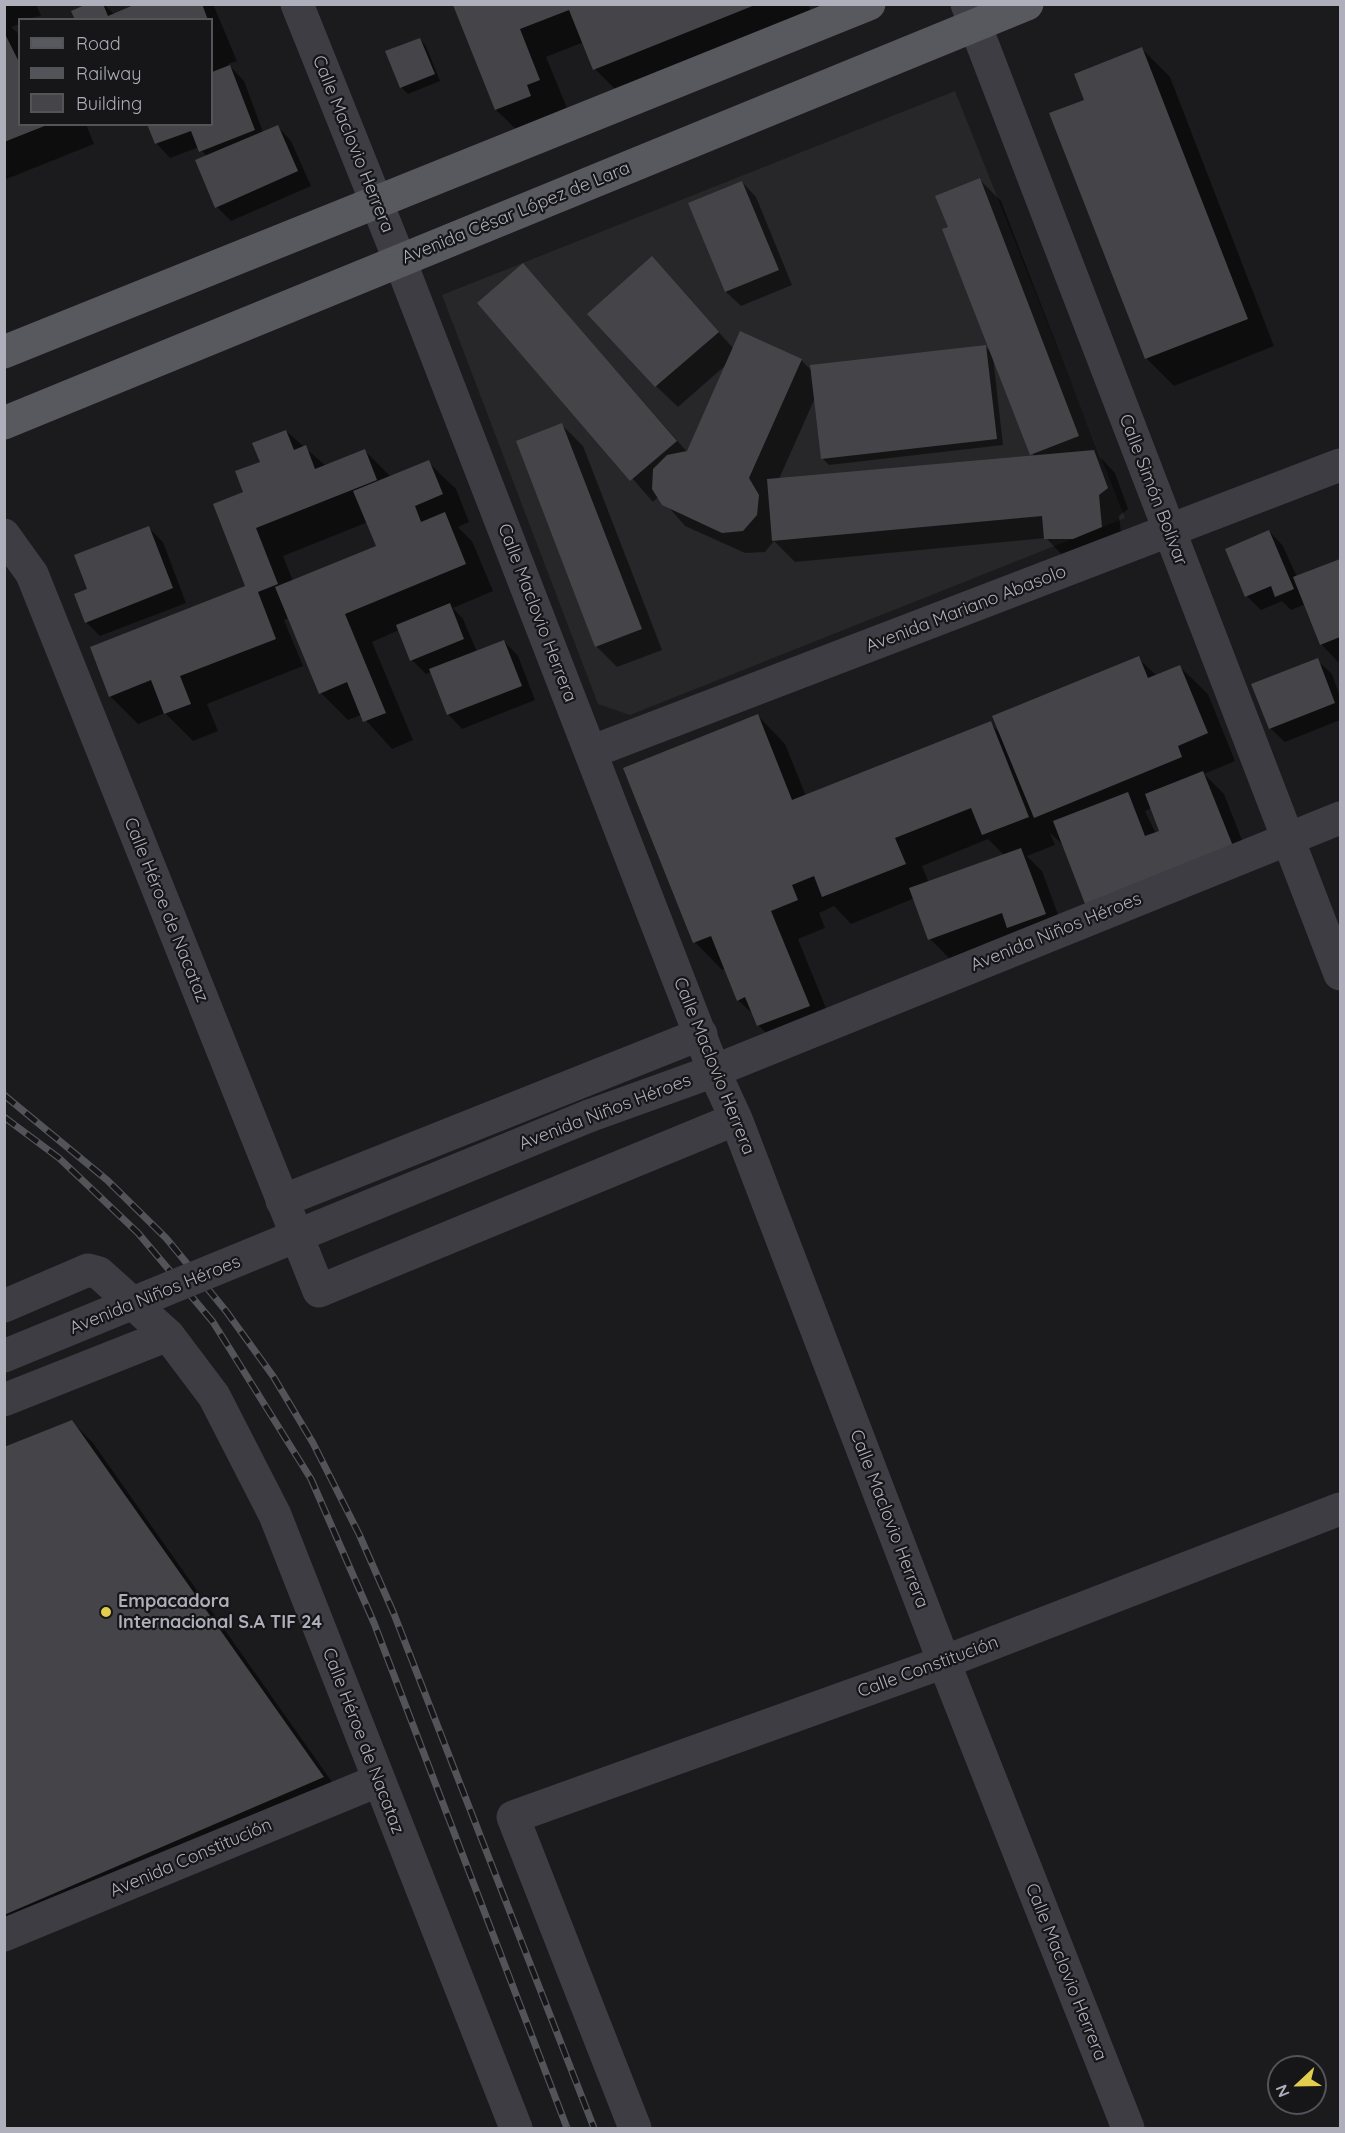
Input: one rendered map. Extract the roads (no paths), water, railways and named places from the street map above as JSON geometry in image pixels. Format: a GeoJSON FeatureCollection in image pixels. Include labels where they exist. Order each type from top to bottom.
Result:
{"type":"FeatureCollection","features":[{"type":"Feature","properties":{"kind":"main road"},"geometry":{"type":"LineString","coordinates":[[4,352],[869,4]]}},
{"type":"Feature","properties":{"kind":"main road","name":"Avenida César López de Lara"},"geometry":{"type":"LineString","coordinates":[[4,423],[400,261],[971,15],[1027,4]]}},
{"type":"Feature","properties":{"kind":"street","name":"Calle Maclovio Herrera"},"geometry":{"type":"LineString","coordinates":[[297,4],[374,203],[400,261],[714,1071],[736,1119],[944,1662],[1128,2128]]}},
{"type":"Feature","properties":{"kind":"street","name":"Calle Simón Bolívar"},"geometry":{"type":"LineString","coordinates":[[971,15],[1341,974]]}},
{"type":"Feature","properties":{"kind":"street","name":"Avenida Mariano Abasolo"},"geometry":{"type":"LineString","coordinates":[[591,752],[1341,465]]}},
{"type":"Feature","properties":{"kind":"street","name":"Calle Héroe de Nacataz"},"geometry":{"type":"LineString","coordinates":[[4,535],[32,574],[320,1291],[736,1119]]}},
{"type":"Feature","properties":{"kind":"street","name":"Avenida Niños Héroes"},"geometry":{"type":"LineString","coordinates":[[4,1356],[589,1116],[714,1071],[1341,818]]}},
{"type":"Feature","properties":{"kind":"street"},"geometry":{"type":"LineString","coordinates":[[282,1201],[701,1034]]}},
{"type":"Feature","properties":{"kind":"street","name":"Calle Héroe de Nacataz"},"geometry":{"type":"LineString","coordinates":[[4,1306],[88,1270],[99,1273],[168,1335],[214,1396],[275,1515],[377,1781],[516,2128]]}},
{"type":"Feature","properties":{"kind":"street"},"geometry":{"type":"LineString","coordinates":[[4,1400],[168,1335]]}},
{"type":"Feature","properties":{"kind":"street","name":"Calle Constitución"},"geometry":{"type":"LineString","coordinates":[[635,2128],[513,1816],[944,1662],[1341,1509]]}},
{"type":"Feature","properties":{"kind":"street","name":"Avenida Constitución"},"geometry":{"type":"LineString","coordinates":[[4,1935],[377,1781]]}},
{"type":"Feature","properties":{"kind":"railway"},"geometry":{"type":"LineString","coordinates":[[4,1095],[107,1180],[166,1238],[226,1311],[273,1376],[313,1443],[359,1534],[394,1614],[594,2128]]}},
{"type":"Feature","properties":{"kind":"railway"},"geometry":{"type":"LineString","coordinates":[[4,1117],[59,1158],[138,1233],[213,1322],[311,1479],[374,1623],[567,2128]]}},
{"type":"Feature","properties":{"kind":"place","name":"Empacadora Internacional S.A TIF 24"},"geometry":{"type":"Point","coordinates":[106,1612]}}]}
